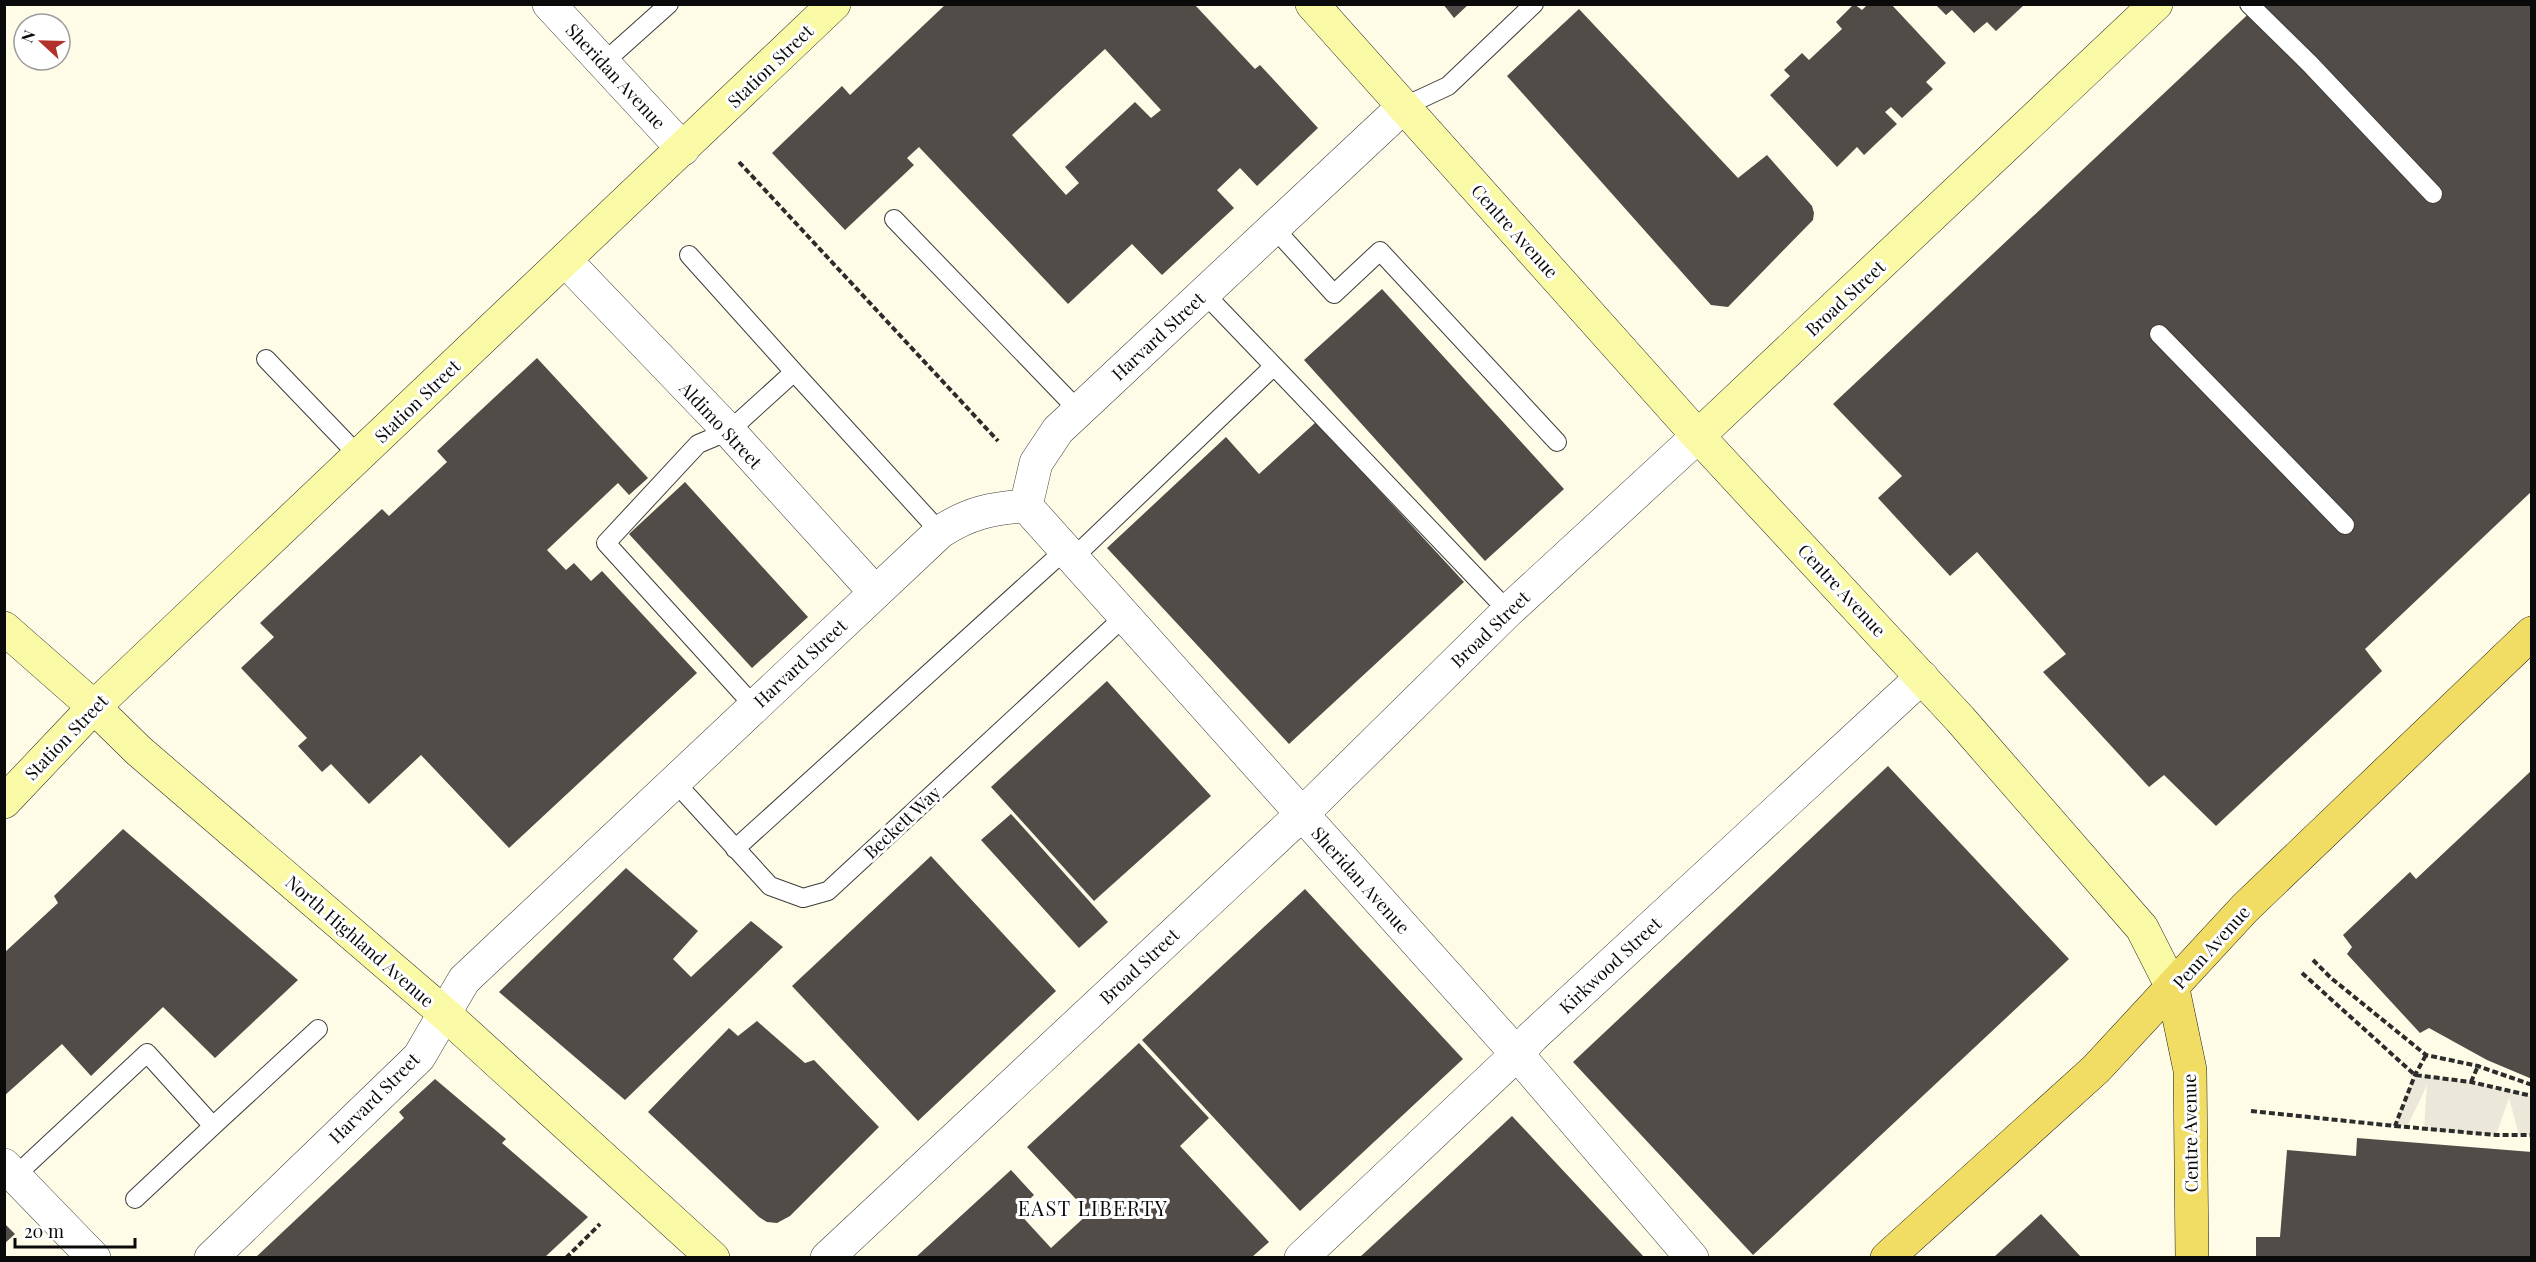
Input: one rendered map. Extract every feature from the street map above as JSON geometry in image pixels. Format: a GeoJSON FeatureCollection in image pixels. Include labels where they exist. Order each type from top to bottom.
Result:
{"type":"FeatureCollection","features":[{"type":"Feature","properties":{"kind":"main road","name":"Station Street"},"geometry":{"type":"LineString","coordinates":[[4,802],[94,707],[834,4]]}},
{"type":"Feature","properties":{"kind":"main road","name":"Centre Avenue"},"geometry":{"type":"LineString","coordinates":[[1312,4],[1698,436],[1922,677],[2142,928],[2173,988],[2190,1070],[2192,1257]]}},
{"type":"Feature","properties":{"kind":"main road","name":"Broad Street"},"geometry":{"type":"LineString","coordinates":[[1698,436],[2156,4]]}},
{"type":"Feature","properties":{"kind":"main road","name":"North Highland Avenue"},"geometry":{"type":"LineString","coordinates":[[4,628],[94,707],[139,751],[444,1013],[713,1257]]}},
{"type":"Feature","properties":{"kind":"main road","name":"Penn Avenue"},"geometry":{"type":"LineString","coordinates":[[1887,1257],[2096,1069],[2245,908],[2532,633]]}},
{"type":"Feature","properties":{"kind":"street","name":"Sheridan Avenue"},"geometry":{"type":"LineString","coordinates":[[549,4],[683,149]]}},
{"type":"Feature","properties":{"kind":"street","name":"Harvard Street"},"geometry":{"type":"LineString","coordinates":[[211,1257],[419,1057],[464,980],[940,532],[957,521],[990,508],[1026,506],[1036,463],[1058,430],[1403,107]]}},
{"type":"Feature","properties":{"kind":"street","name":"Aldimo Street"},"geometry":{"type":"LineString","coordinates":[[565,260],[729,431],[875,592]]}},
{"type":"Feature","properties":{"kind":"street","name":"Broad Street"},"geometry":{"type":"LineString","coordinates":[[827,1257],[1302,814],[1508,611],[1698,436]]}},
{"type":"Feature","properties":{"kind":"street","name":"Sheridan Avenue"},"geometry":{"type":"LineString","coordinates":[[1026,506],[1517,1054],[1692,1257]]}},
{"type":"Feature","properties":{"kind":"street","name":"Kirkwood Street"},"geometry":{"type":"LineString","coordinates":[[1301,1257],[1517,1054],[1532,1037],[1922,677]]}},
{"type":"Feature","properties":{"kind":"street"},"geometry":{"type":"LineString","coordinates":[[10,1170],[82,1254]]}},
{"type":"Feature","properties":{"kind":"lane"},"geometry":{"type":"LineString","coordinates":[[603,63],[669,4]]}},
{"type":"Feature","properties":{"kind":"lane"},"geometry":{"type":"LineString","coordinates":[[1403,107],[1448,86],[1534,4]]}},
{"type":"Feature","properties":{"kind":"lane"},"geometry":{"type":"LineString","coordinates":[[2249,4],[2310,64],[2433,194]]}},
{"type":"Feature","properties":{"kind":"lane"},"geometry":{"type":"LineString","coordinates":[[894,219],[1079,411]]}},
{"type":"Feature","properties":{"kind":"lane"},"geometry":{"type":"LineString","coordinates":[[1274,228],[1334,294],[1380,251],[1557,442]]}},
{"type":"Feature","properties":{"kind":"lane"},"geometry":{"type":"LineString","coordinates":[[689,255],[940,532]]}},
{"type":"Feature","properties":{"kind":"lane"},"geometry":{"type":"LineString","coordinates":[[1204,293],[1508,611]]}},
{"type":"Feature","properties":{"kind":"lane"},"geometry":{"type":"LineString","coordinates":[[2159,334],[2345,525]]}},
{"type":"Feature","properties":{"kind":"lane"},"geometry":{"type":"LineString","coordinates":[[266,359],[359,456]]}},
{"type":"Feature","properties":{"kind":"lane"},"geometry":{"type":"LineString","coordinates":[[735,849],[1069,554],[1274,366]]}},
{"type":"Feature","properties":{"kind":"lane"},"geometry":{"type":"LineString","coordinates":[[754,706],[606,543],[698,444],[729,431],[794,372]]}},
{"type":"Feature","properties":{"kind":"lane","name":"Beckett Way"},"geometry":{"type":"LineString","coordinates":[[675,782],[770,886],[803,898],[828,891],[1125,616]]}},
{"type":"Feature","properties":{"kind":"lane"},"geometry":{"type":"LineString","coordinates":[[135,1199],[318,1029]]}},
{"type":"Feature","properties":{"kind":"lane"},"geometry":{"type":"LineString","coordinates":[[10,1170],[147,1053],[213,1126]]}},
{"type":"Feature","properties":{"kind":"path"},"geometry":{"type":"LineString","coordinates":[[739,162],[998,441]]}},
{"type":"Feature","properties":{"kind":"path"},"geometry":{"type":"LineString","coordinates":[[2313,960],[2331,978],[2426,1055],[2478,1066],[2532,1085]]}},
{"type":"Feature","properties":{"kind":"path"},"geometry":{"type":"LineString","coordinates":[[2302,973],[2415,1075],[2471,1082],[2532,1096]]}},
{"type":"Feature","properties":{"kind":"path"},"geometry":{"type":"LineString","coordinates":[[2395,1126],[2415,1075],[2426,1055]]}},
{"type":"Feature","properties":{"kind":"path"},"geometry":{"type":"LineString","coordinates":[[2471,1082],[2478,1066]]}},
{"type":"Feature","properties":{"kind":"path"},"geometry":{"type":"LineString","coordinates":[[2251,1111],[2496,1135],[2532,1135]]}},
{"type":"Feature","properties":{"kind":"path"},"geometry":{"type":"LineString","coordinates":[[566,1257],[600,1224]]}},
{"type":"Feature","properties":{"kind":"shaded area"},"geometry":{"type":"Polygon","coordinates":[[[2415,1075],[2471,1082],[2531,1096],[2531,1135],[2519,1135],[2509,1098],[2496,1135],[2424,1130],[2427,1085],[2407,1127],[2395,1126],[2415,1075]]]}},
{"type":"Feature","properties":{"kind":"building"},"geometry":{"type":"Polygon","coordinates":[[[946,4],[1194,4],[1255,69],[1260,65],[1318,128],[1257,186],[1240,168],[1217,190],[1234,208],[1162,275],[1132,244],[1068,304],[919,147],[907,158],[914,165],[845,230],[772,153],[842,86],[850,95],[946,4]],[[1105,49],[1012,135],[1066,195],[1079,183],[1065,167],[1135,102],[1151,118],[1161,110],[1105,49]]]}},
{"type":"Feature","properties":{"kind":"building"},"geometry":{"type":"Polygon","coordinates":[[[1443,4],[1469,4],[1454,18],[1443,4]]]}},
{"type":"Feature","properties":{"kind":"building"},"geometry":{"type":"Polygon","coordinates":[[[1854,4],[1862,10],[1868,4],[1891,4],[1946,63],[1926,82],[1933,89],[1902,118],[1891,107],[1885,112],[1897,124],[1864,155],[1857,147],[1837,167],[1770,95],[1790,76],[1784,70],[1802,53],[1809,60],[1842,29],[1836,22],[1854,4]]]}},
{"type":"Feature","properties":{"kind":"building"},"geometry":{"type":"Polygon","coordinates":[[[2259,4],[2532,4],[2532,491],[2365,649],[2382,671],[2216,826],[2164,775],[2149,787],[2043,672],[2066,654],[1977,552],[1950,576],[1878,498],[1902,476],[1833,404],[2259,4]]]}},
{"type":"Feature","properties":{"kind":"building"},"geometry":{"type":"Polygon","coordinates":[[[1936,5],[2024,5],[1996,31],[1987,22],[1974,33],[1952,10],[1946,15],[1936,5]]]}},
{"type":"Feature","properties":{"kind":"building"},"geometry":{"type":"Polygon","coordinates":[[[1579,9],[1738,178],[1767,155],[1812,206],[1813,220],[1728,307],[1711,305],[1507,76],[1579,9]]]}},
{"type":"Feature","properties":{"kind":"building"},"geometry":{"type":"Polygon","coordinates":[[[1382,289],[1564,489],[1485,561],[1304,360],[1382,289]]]}},
{"type":"Feature","properties":{"kind":"building"},"geometry":{"type":"Polygon","coordinates":[[[537,358],[648,478],[629,495],[618,483],[547,550],[566,570],[574,563],[591,581],[602,571],[697,673],[509,848],[421,755],[369,804],[331,764],[322,772],[298,746],[307,738],[241,668],[274,637],[260,623],[382,509],[389,516],[447,462],[437,451],[537,358]]]}},
{"type":"Feature","properties":{"kind":"building"},"geometry":{"type":"Polygon","coordinates":[[[1316,422],[1464,582],[1289,744],[1107,548],[1226,437],[1259,474],[1316,422]]]}},
{"type":"Feature","properties":{"kind":"building"},"geometry":{"type":"Polygon","coordinates":[[[685,482],[808,617],[752,668],[629,534],[685,482]]]}},
{"type":"Feature","properties":{"kind":"building"},"geometry":{"type":"Polygon","coordinates":[[[1107,681],[1211,796],[1094,901],[991,787],[1107,681]]]}},
{"type":"Feature","properties":{"kind":"building"},"geometry":{"type":"Polygon","coordinates":[[[1888,766],[2069,959],[1753,1255],[1573,1062],[1888,766]]]}},
{"type":"Feature","properties":{"kind":"building"},"geometry":{"type":"Polygon","coordinates":[[[2532,770],[2532,1079],[2487,1060],[2429,1028],[2420,1033],[2347,954],[2352,947],[2343,935],[2410,872],[2416,879],[2532,770]]]}},
{"type":"Feature","properties":{"kind":"building"},"geometry":{"type":"Polygon","coordinates":[[[1011,814],[1108,922],[1079,948],[981,840],[1011,814]]]}},
{"type":"Feature","properties":{"kind":"building"},"geometry":{"type":"Polygon","coordinates":[[[123,829],[298,980],[215,1058],[163,1007],[91,1076],[62,1044],[4,1096],[4,953],[58,903],[54,896],[123,829]]]}},
{"type":"Feature","properties":{"kind":"building"},"geometry":{"type":"Polygon","coordinates":[[[931,856],[1056,991],[918,1121],[792,986],[931,856]]]}},
{"type":"Feature","properties":{"kind":"building"},"geometry":{"type":"Polygon","coordinates":[[[626,868],[698,931],[673,959],[691,977],[751,921],[783,947],[625,1100],[499,992],[626,868]]]}},
{"type":"Feature","properties":{"kind":"building"},"geometry":{"type":"Polygon","coordinates":[[[1305,889],[1463,1059],[1300,1211],[1142,1040],[1305,889]]]}},
{"type":"Feature","properties":{"kind":"building"},"geometry":{"type":"Polygon","coordinates":[[[757,1021],[805,1063],[814,1060],[879,1127],[790,1216],[777,1223],[767,1222],[759,1217],[648,1112],[729,1028],[738,1036],[757,1021]]]}},
{"type":"Feature","properties":{"kind":"building"},"geometry":{"type":"Polygon","coordinates":[[[1139,1043],[1209,1118],[1180,1146],[1269,1242],[1252,1257],[916,1257],[1011,1170],[1034,1195],[1017,1211],[1051,1248],[1089,1213],[1027,1147],[1139,1043]]]}},
{"type":"Feature","properties":{"kind":"building"},"geometry":{"type":"Polygon","coordinates":[[[435,1079],[506,1139],[502,1143],[588,1217],[545,1257],[256,1257],[404,1118],[399,1112],[435,1079]]]}},
{"type":"Feature","properties":{"kind":"building"},"geometry":{"type":"Polygon","coordinates":[[[1512,1116],[1644,1257],[1360,1257],[1467,1158],[1512,1116]]]}},
{"type":"Feature","properties":{"kind":"building"},"geometry":{"type":"Polygon","coordinates":[[[2357,1138],[2532,1152],[2532,1257],[2256,1257],[2256,1237],[2280,1237],[2287,1150],[2356,1156],[2357,1138]]]}},
{"type":"Feature","properties":{"kind":"building"},"geometry":{"type":"Polygon","coordinates":[[[2041,1214],[2081,1257],[1994,1257],[2041,1214]]]}},
{"type":"Feature","properties":{"kind":"building"},"geometry":{"type":"Polygon","coordinates":[[[4,1223],[15,1234],[4,1244],[4,1223]]]}},
{"type":"Feature","properties":{"kind":"district","name":"EAST LIBERTY"},"geometry":{"type":"Point","coordinates":[1093,1207]}}]}
